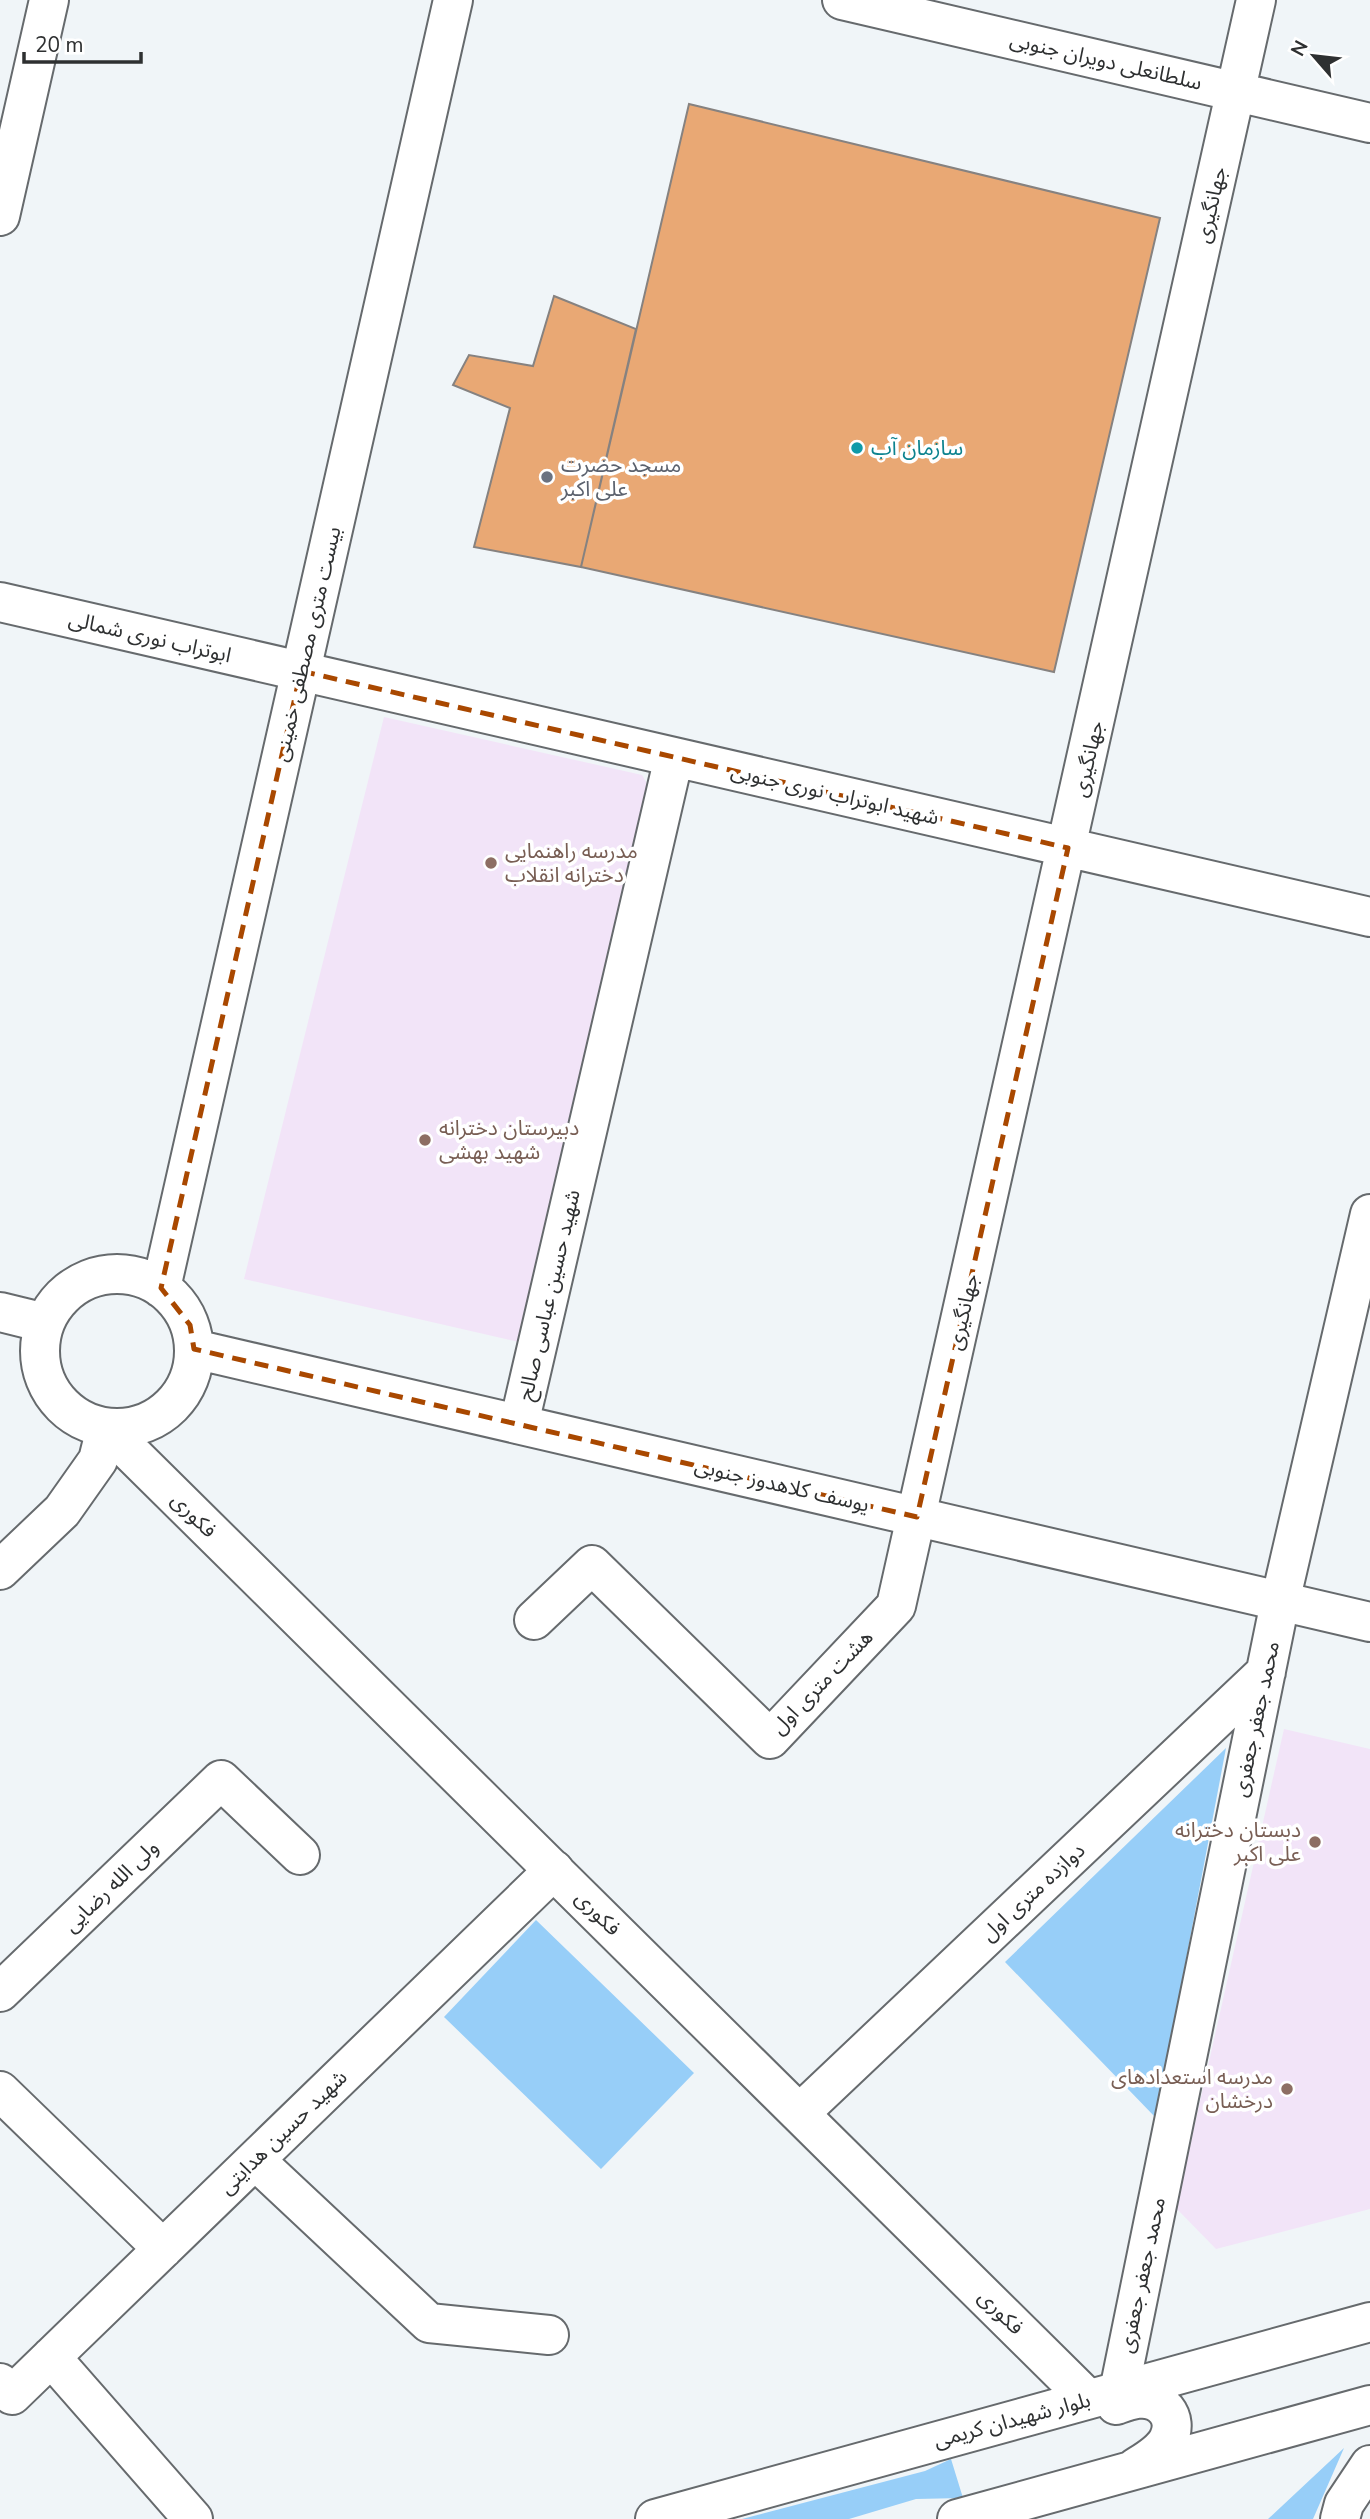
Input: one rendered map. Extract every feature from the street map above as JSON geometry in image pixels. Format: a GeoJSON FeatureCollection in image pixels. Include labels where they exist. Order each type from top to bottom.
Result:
{"type":"FeatureCollection","features":[{"type":"Feature","properties":{"kind":"main road"},"geometry":{"type":"LineString","coordinates":[[0,216],[49,0]]}},
{"type":"Feature","properties":{"kind":"main road","name":"بیست متری مصطفی خمینی"},"geometry":{"type":"LineString","coordinates":[[161,1288],[453,0]]}},
{"type":"Feature","properties":{"kind":"main road","name":"جهانگیری"},"geometry":{"type":"LineString","coordinates":[[917,1517],[1256,0]]}},
{"type":"Feature","properties":{"kind":"main road","name":"سلطانعلی دویران جنوبی"},"geometry":{"type":"LineString","coordinates":[[857,2],[1370,123]]}},
{"type":"Feature","properties":{"kind":"main road","name":"ابوتراب نوری شمالی"},"geometry":{"type":"LineString","coordinates":[[0,602],[301,671]]}},
{"type":"Feature","properties":{"kind":"main road","name":"شهید ابوتراب نوری جنوبی"},"geometry":{"type":"LineString","coordinates":[[301,671],[1370,917]]}},
{"type":"Feature","properties":{"kind":"main road","name":"شهید حسین عباسی صالح"},"geometry":{"type":"LineString","coordinates":[[519,1424],[674,757]]}},
{"type":"Feature","properties":{"kind":"main road","name":"محمد جعفر جعفری"},"geometry":{"type":"LineString","coordinates":[[1104,2395],[1280,1602],[1370,1214]]}},
{"type":"Feature","properties":{"kind":"main road"},"geometry":{"type":"LineString","coordinates":[[117,1274],[140,1278],[161,1288],[178,1304],[190,1325],[194,1349],[186,1386],[161,1415],[144,1423],[106,1427],[74,1415],[51,1391],[42,1369],[40,1346],[45,1324],[57,1303],[73,1287],[94,1278],[117,1274]]}},
{"type":"Feature","properties":{"kind":"main road"},"geometry":{"type":"LineString","coordinates":[[0,1312],[45,1324]]}},
{"type":"Feature","properties":{"kind":"main road","name":"یوسف کلاهدوز جنوبی"},"geometry":{"type":"LineString","coordinates":[[194,1349],[1370,1622]]}},
{"type":"Feature","properties":{"kind":"main road"},"geometry":{"type":"LineString","coordinates":[[0,1570],[62,1511],[98,1460],[106,1427]]}},
{"type":"Feature","properties":{"kind":"main road","name":"فکوری"},"geometry":{"type":"LineString","coordinates":[[106,1427],[800,2113],[1104,2395]]}},
{"type":"Feature","properties":{"kind":"main road","name":"هشت متری اول"},"geometry":{"type":"LineString","coordinates":[[534,1620],[592,1564],[771,1739],[896,1606],[917,1517]]}},
{"type":"Feature","properties":{"kind":"main road","name":"دوازده متری اول"},"geometry":{"type":"LineString","coordinates":[[800,2113],[1266,1672]]}},
{"type":"Feature","properties":{"kind":"main road","name":"ولی الله رضایی"},"geometry":{"type":"LineString","coordinates":[[0,1992],[221,1780],[300,1855]]}},
{"type":"Feature","properties":{"kind":"main road","name":"شهید حسین هدایتی"},"geometry":{"type":"LineString","coordinates":[[6,2389],[51,2357],[554,1870]]}},
{"type":"Feature","properties":{"kind":"main road"},"geometry":{"type":"LineString","coordinates":[[0,2091],[163,2249]]}},
{"type":"Feature","properties":{"kind":"main road"},"geometry":{"type":"LineString","coordinates":[[255,2160],[429,2323],[549,2335]]}},
{"type":"Feature","properties":{"kind":"main road","name":"بلوار شهیدان کریمی"},"geometry":{"type":"LineString","coordinates":[[655,2519],[1370,2322]]}},
{"type":"Feature","properties":{"kind":"main road"},"geometry":{"type":"LineString","coordinates":[[51,2357],[194,2519]]}},
{"type":"Feature","properties":{"kind":"main road"},"geometry":{"type":"LineString","coordinates":[[976,2431],[998,2438],[1138,2399],[1155,2401],[1168,2409],[1173,2425],[1168,2441],[1155,2455],[1130,2471]]}},
{"type":"Feature","properties":{"kind":"main road"},"geometry":{"type":"LineString","coordinates":[[957,2519],[1370,2405]]}},
{"type":"Feature","properties":{"kind":"main road"},"geometry":{"type":"LineString","coordinates":[[1340,2519],[1344,2504],[1370,2465]]}},
{"type":"Feature","properties":{"kind":"highlighted area"},"geometry":{"type":"Polygon","coordinates":[[[301,671],[1068,848],[917,1517],[194,1349],[190,1325],[161,1288],[301,671]]]}},
{"type":"Feature","properties":{"kind":"shaded area","name":"دبیرستان دخترانه شهید بهشی"},"geometry":{"type":"Polygon","coordinates":[[[384,717],[642,775],[650,789],[523,1343],[244,1279],[384,717]]]}},
{"type":"Feature","properties":{"kind":"shaded area","name":"مدرسه استعدادهای درخشان"},"geometry":{"type":"Polygon","coordinates":[[[1284,1729],[1370,1749],[1370,2209],[1216,2249],[1176,2208],[1284,1729]]]}},
{"type":"Feature","properties":{"kind":"shaded area"},"geometry":{"type":"Polygon","coordinates":[[[1226,1748],[1156,2118],[1005,1962],[1226,1748]]]}},
{"type":"Feature","properties":{"kind":"shaded area"},"geometry":{"type":"Polygon","coordinates":[[[536,1920],[694,2073],[601,2169],[444,2017],[536,1920]]]}},
{"type":"Feature","properties":{"kind":"shaded area"},"geometry":{"type":"Polygon","coordinates":[[[1344,2448],[1313,2519],[1268,2519],[1344,2448]]]}},
{"type":"Feature","properties":{"kind":"shaded area"},"geometry":{"type":"Polygon","coordinates":[[[951,2459],[963,2498],[916,2499],[849,2519],[742,2519],[925,2471],[951,2459]]]}},
{"type":"Feature","properties":{"kind":"building","name":"سازمان آب"},"geometry":{"type":"Polygon","coordinates":[[[689,104],[1160,218],[1054,672],[581,567],[689,104]]]}},
{"type":"Feature","properties":{"kind":"building","name":"مسجد حضرت علی اکبر"},"geometry":{"type":"Polygon","coordinates":[[[554,296],[636,329],[581,567],[474,547],[510,408],[453,385],[469,355],[533,366],[554,296]]]}},
{"type":"Feature","properties":{"kind":"place","name":"سازمان آب"},"geometry":{"type":"Point","coordinates":[857,448]}},
{"type":"Feature","properties":{"kind":"place","name":"مسجد حضرت علی اکبر"},"geometry":{"type":"Point","coordinates":[547,477]}},
{"type":"Feature","properties":{"kind":"place","name":"مدرسه راهنمایی دخترانه انقلاب"},"geometry":{"type":"Point","coordinates":[491,863]}},
{"type":"Feature","properties":{"kind":"place","name":"دبیرستان دخترانه شهید بهشی"},"geometry":{"type":"Point","coordinates":[425,1140]}},
{"type":"Feature","properties":{"kind":"place","name":"دبستان دخترانه علی اکبر"},"geometry":{"type":"Point","coordinates":[1315,1842]}},
{"type":"Feature","properties":{"kind":"place","name":"مدرسه استعدادهای درخشان"},"geometry":{"type":"Point","coordinates":[1287,2089]}}]}
